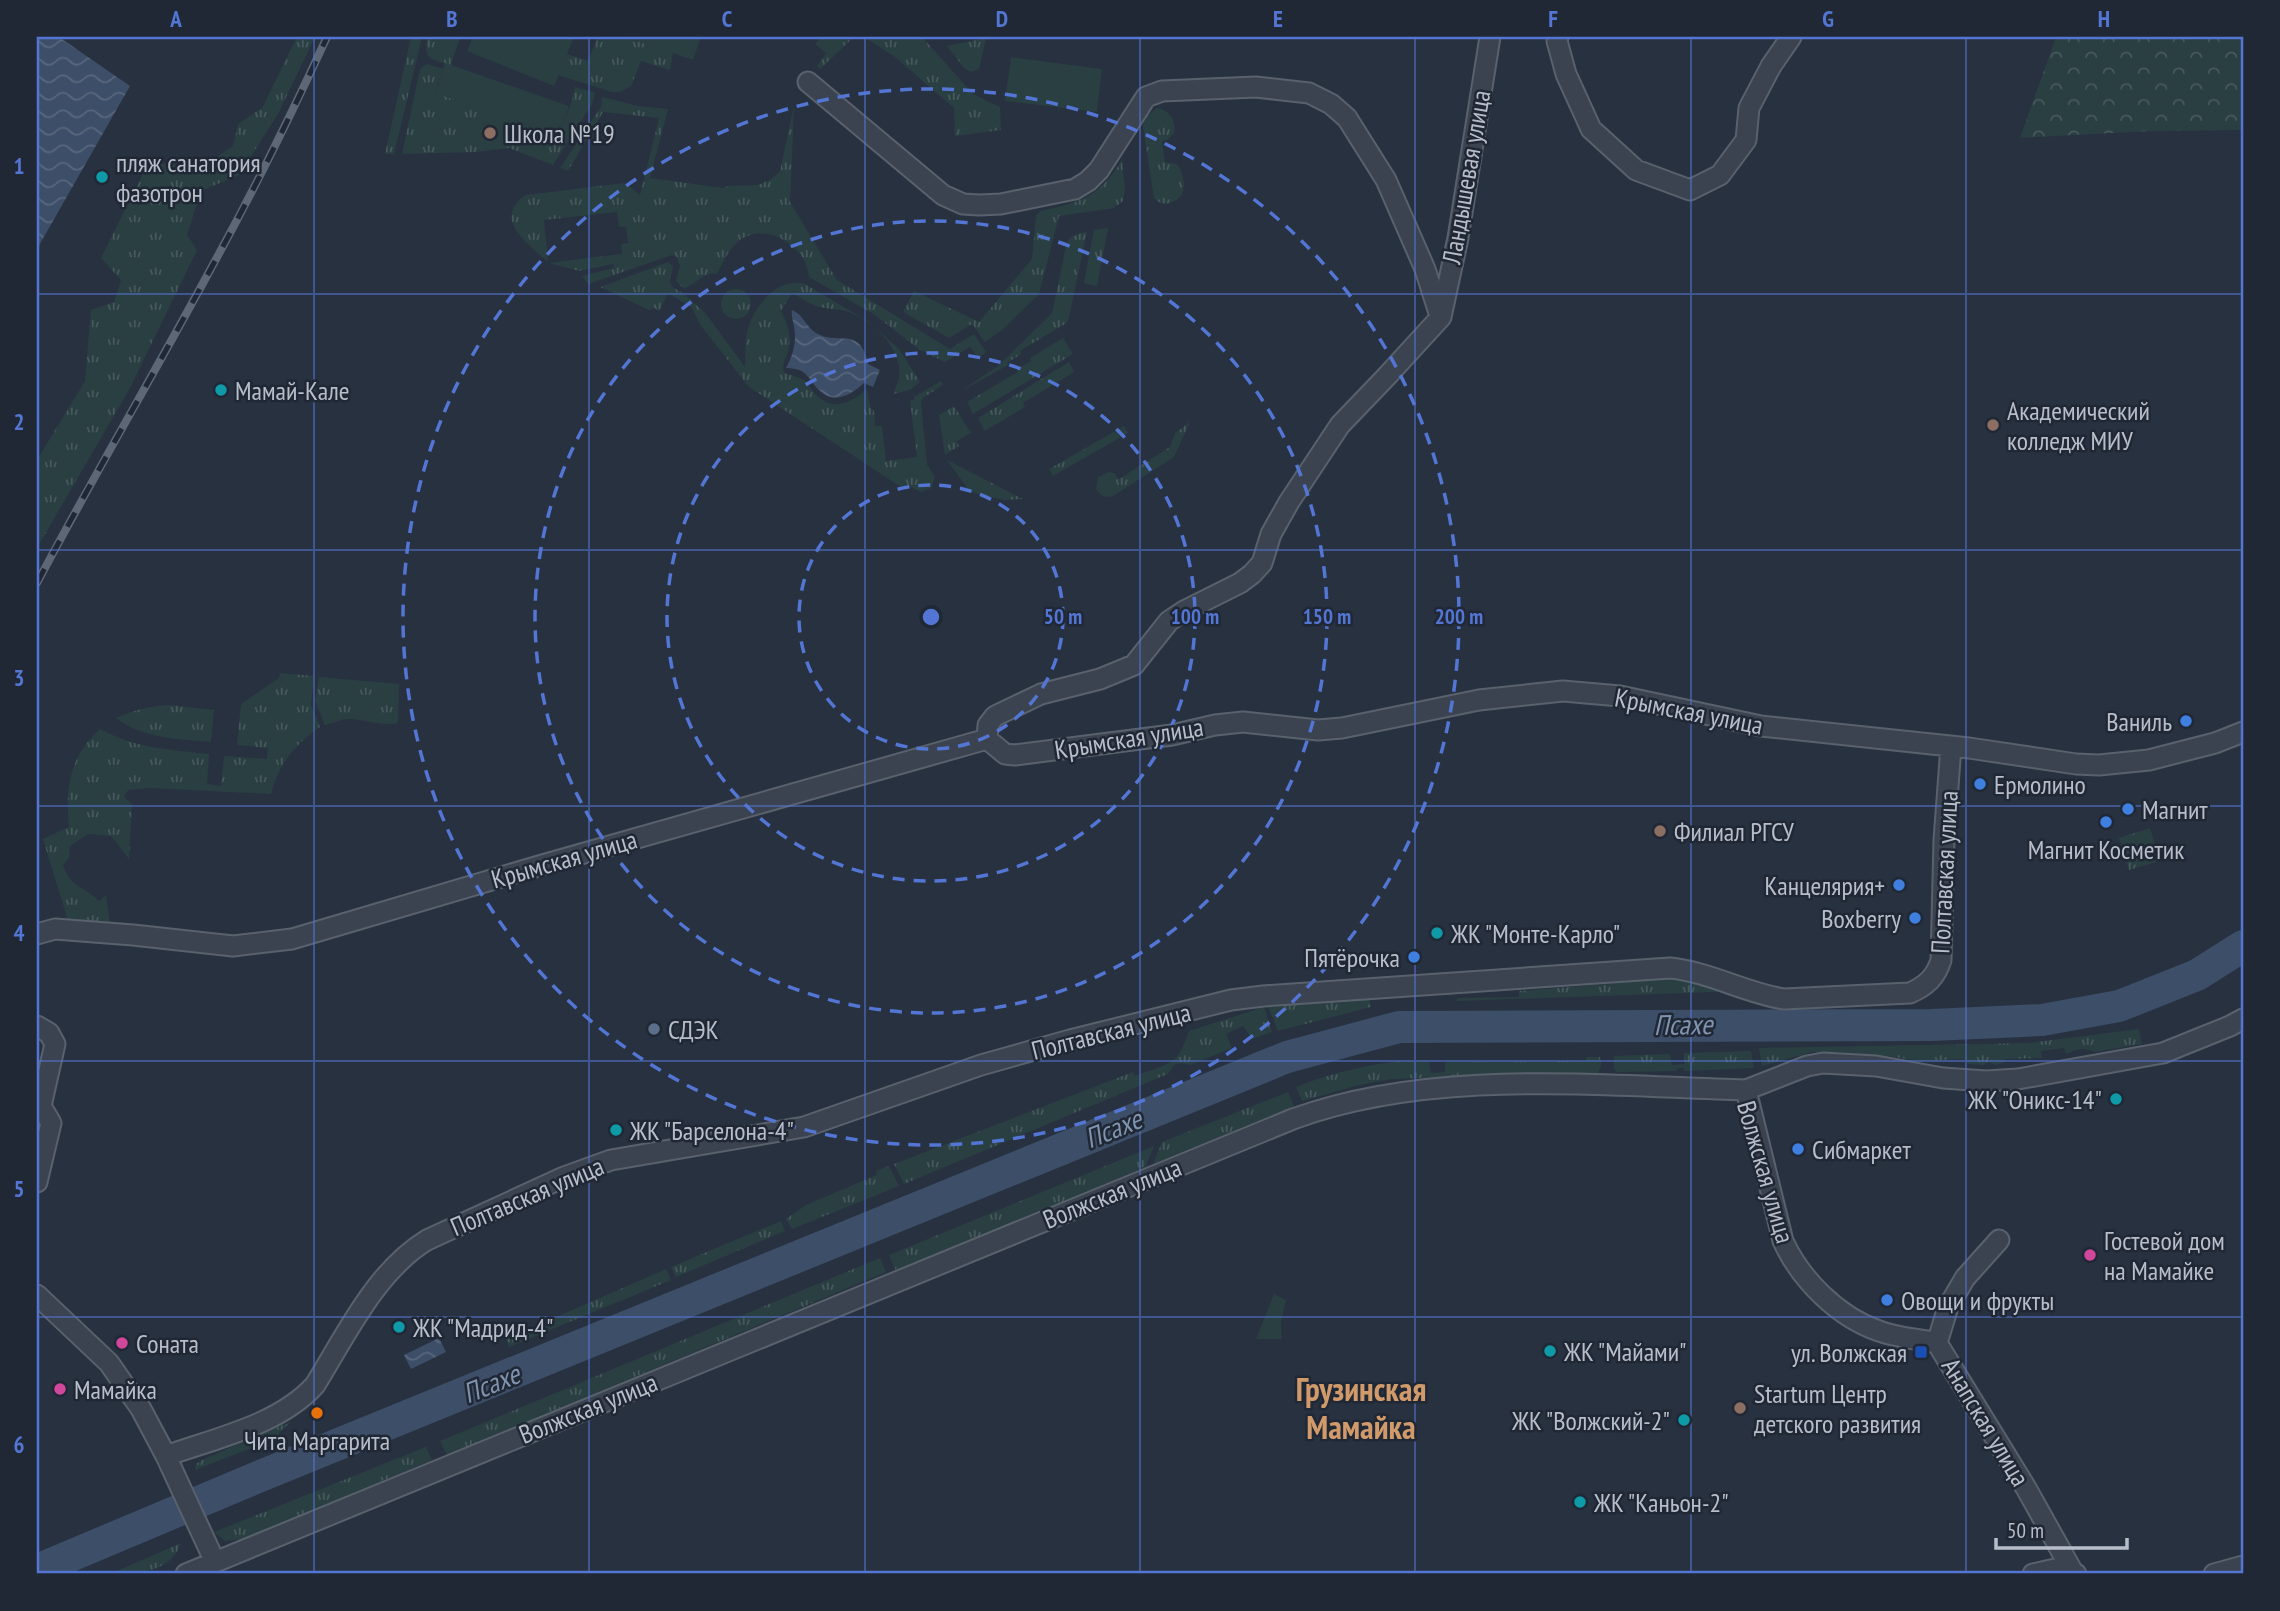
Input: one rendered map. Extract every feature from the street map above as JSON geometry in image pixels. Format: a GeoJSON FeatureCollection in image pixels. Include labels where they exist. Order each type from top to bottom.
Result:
{"type":"FeatureCollection","features":[{"type":"Feature","properties":{"kind":"street","name":"Ландышевая улица"},"geometry":{"type":"LineString","coordinates":[[1441,317],[1458,238],[1490,37]]}},
{"type":"Feature","properties":{"kind":"street"},"geometry":{"type":"LineString","coordinates":[[1558,37],[1566,74],[1591,129],[1636,170],[1690,190],[1720,175],[1746,140],[1749,108],[1771,66],[1791,37]]}},
{"type":"Feature","properties":{"kind":"street","name":"Ландышевая улица"},"geometry":{"type":"LineString","coordinates":[[808,82],[943,195],[963,204],[979,205],[1001,204],[1075,189],[1088,181],[1106,160],[1146,97],[1162,91],[1256,87],[1309,93],[1331,104],[1347,118],[1386,180],[1425,269],[1441,317]]}},
{"type":"Feature","properties":{"kind":"street"},"geometry":{"type":"LineString","coordinates":[[987,740],[988,725],[995,716],[1041,694],[1100,679],[1134,665],[1169,621],[1252,574],[1262,563],[1271,534],[1289,502],[1340,425],[1441,317]]}},
{"type":"Feature","properties":{"kind":"street","name":"Крымская улица"},"geometry":{"type":"LineString","coordinates":[[37,934],[55,929],[233,946],[292,939],[542,865],[987,740],[1005,754],[1015,755],[1172,735],[1243,722],[1318,730],[1342,728],[1479,700],[1563,691],[1620,696],[1761,726],[1951,746],[2076,764],[2099,765],[2149,760],[2216,743],[2243,732]]}},
{"type":"Feature","properties":{"kind":"street","name":"Полтавская улица"},"geometry":{"type":"LineString","coordinates":[[166,1456],[265,1420],[304,1398],[389,1270],[410,1251],[427,1240],[564,1177],[611,1160],[804,1127],[981,1065],[1070,1040],[1241,999],[1670,968],[1692,970],[1765,996],[1784,999],[1910,993],[1924,987],[1937,973],[1941,960],[1944,840],[1951,746]]}},
{"type":"Feature","properties":{"kind":"street"},"geometry":{"type":"LineString","coordinates":[[1746,1090],[1807,1066],[1823,1063],[1876,1066],[1943,1078],[1986,1081],[2018,1079],[2163,1053],[2230,1027],[2243,1019]]}},
{"type":"Feature","properties":{"kind":"street"},"geometry":{"type":"LineString","coordinates":[[37,1026],[49,1032],[55,1044],[41,1106],[51,1123],[37,1182]]}},
{"type":"Feature","properties":{"kind":"street","name":"Волжская улица"},"geometry":{"type":"LineString","coordinates":[[186,1574],[1308,1114],[1405,1091],[1452,1086],[1543,1084],[1746,1090],[1783,1241],[1802,1274],[1846,1314],[1879,1331],[1937,1343]]}},
{"type":"Feature","properties":{"kind":"street"},"geometry":{"type":"LineString","coordinates":[[1937,1343],[1948,1307],[1965,1278],[1999,1240]]}},
{"type":"Feature","properties":{"kind":"street"},"geometry":{"type":"LineString","coordinates":[[37,1295],[109,1363],[141,1409],[215,1562]]}},
{"type":"Feature","properties":{"kind":"street","name":"Анапская улица"},"geometry":{"type":"LineString","coordinates":[[1937,1343],[2026,1488],[2074,1574]]}},
{"type":"Feature","properties":{"kind":"street"},"geometry":{"type":"LineString","coordinates":[[2214,1574],[2243,1566]]}},
{"type":"Feature","properties":{"kind":"street"},"geometry":{"type":"LineString","coordinates":[[2033,1574],[2055,1569],[2074,1574]]}},
{"type":"Feature","properties":{"kind":"green space"},"geometry":{"type":"Polygon","coordinates":[[[297,37],[315,37],[278,114],[239,175],[201,191],[187,235],[197,250],[130,388],[37,548],[37,460],[85,381],[91,310],[114,302],[121,280],[101,258],[147,166],[217,157],[233,146],[238,124],[262,108],[297,37]]]}},
{"type":"Feature","properties":{"kind":"green space"},"geometry":{"type":"Polygon","coordinates":[[[411,37],[422,37],[394,154],[385,154],[411,37]]]}},
{"type":"Feature","properties":{"kind":"green space"},"geometry":{"type":"Polygon","coordinates":[[[428,37],[460,37],[451,65],[427,54],[428,37]]]}},
{"type":"Feature","properties":{"kind":"green space"},"geometry":{"type":"Polygon","coordinates":[[[473,37],[574,37],[554,86],[467,51],[473,37]]]}},
{"type":"Feature","properties":{"kind":"green space"},"geometry":{"type":"Polygon","coordinates":[[[598,37],[625,37],[673,53],[670,70],[641,61],[631,86],[620,92],[612,92],[558,75],[567,54],[588,61],[598,37]]]}},
{"type":"Feature","properties":{"kind":"green space"},"geometry":{"type":"Polygon","coordinates":[[[625,37],[701,37],[693,60],[625,37]]]}},
{"type":"Feature","properties":{"kind":"green space"},"geometry":{"type":"Polygon","coordinates":[[[821,37],[854,37],[820,69],[817,66],[826,53],[815,44],[821,37]]]}},
{"type":"Feature","properties":{"kind":"green space"},"geometry":{"type":"Polygon","coordinates":[[[864,37],[922,37],[973,94],[1000,107],[1001,130],[955,136],[954,108],[895,57],[864,37]]]}},
{"type":"Feature","properties":{"kind":"green space"},"geometry":{"type":"Polygon","coordinates":[[[2056,37],[2243,37],[2243,130],[2150,131],[2020,138],[2056,37]]]}},
{"type":"Feature","properties":{"kind":"green space"},"geometry":{"type":"Polygon","coordinates":[[[986,38],[979,69],[971,72],[964,68],[947,46],[986,38]]]}},
{"type":"Feature","properties":{"kind":"green space"},"geometry":{"type":"Polygon","coordinates":[[[1011,57],[1102,69],[1097,112],[1005,101],[1011,57]]]}},
{"type":"Feature","properties":{"kind":"green space"},"geometry":{"type":"Polygon","coordinates":[[[445,63],[569,106],[559,136],[435,93],[445,63]]]}},
{"type":"Feature","properties":{"kind":"green space"},"geometry":{"type":"Polygon","coordinates":[[[427,64],[443,69],[435,92],[558,136],[575,87],[595,93],[592,104],[553,165],[509,148],[476,152],[402,154],[420,69],[427,64]]]}},
{"type":"Feature","properties":{"kind":"green space"},"geometry":{"type":"Polygon","coordinates":[[[602,97],[638,106],[668,109],[650,178],[723,188],[758,185],[770,180],[780,171],[794,105],[790,202],[837,280],[950,349],[974,334],[986,352],[978,358],[970,347],[945,362],[920,350],[875,315],[809,277],[802,257],[785,241],[775,236],[754,234],[743,238],[731,249],[717,274],[707,275],[683,288],[676,281],[680,266],[677,257],[672,255],[588,284],[582,276],[614,268],[613,264],[579,271],[549,263],[622,254],[621,244],[628,243],[626,227],[619,227],[617,212],[544,220],[548,262],[523,239],[512,222],[516,204],[526,195],[625,183],[640,195],[659,118],[603,112],[568,171],[560,168],[601,107],[602,97]]]}},
{"type":"Feature","properties":{"kind":"green space"},"geometry":{"type":"Polygon","coordinates":[[[1157,108],[1168,113],[1174,125],[1174,133],[1162,141],[1165,162],[1177,164],[1183,179],[1182,195],[1168,203],[1161,203],[1154,198],[1142,120],[1157,108]]]}},
{"type":"Feature","properties":{"kind":"green space"},"geometry":{"type":"Polygon","coordinates":[[[1122,160],[1125,190],[1123,201],[1114,208],[1059,216],[1039,294],[1002,330],[985,342],[972,324],[949,338],[903,312],[914,291],[979,322],[1032,259],[1036,215],[1088,196],[1105,182],[1122,160]]]}},
{"type":"Feature","properties":{"kind":"green space"},"geometry":{"type":"Polygon","coordinates":[[[1108,228],[1097,286],[1084,283],[1094,230],[1108,228]]]}},
{"type":"Feature","properties":{"kind":"green space"},"geometry":{"type":"Polygon","coordinates":[[[1087,231],[1068,322],[1020,351],[1021,354],[1007,363],[1008,365],[961,391],[998,366],[1052,313],[1067,242],[1071,237],[1087,231]]]}},
{"type":"Feature","properties":{"kind":"green space"},"geometry":{"type":"Polygon","coordinates":[[[668,262],[673,266],[670,281],[672,287],[683,293],[706,314],[745,367],[747,333],[756,310],[769,294],[795,283],[805,284],[869,322],[899,349],[920,382],[910,390],[893,394],[899,374],[897,358],[888,341],[866,321],[845,311],[816,306],[792,293],[781,311],[789,335],[784,373],[804,380],[816,395],[829,403],[849,401],[867,389],[871,409],[874,410],[875,426],[882,426],[886,461],[917,457],[910,400],[941,381],[943,385],[921,402],[927,465],[935,477],[931,488],[921,492],[911,487],[904,489],[749,387],[701,326],[692,308],[668,293],[659,311],[654,308],[649,310],[600,287],[668,262]]]}},
{"type":"Feature","properties":{"kind":"green space"},"geometry":{"type":"Polygon","coordinates":[[[736,289],[742,290],[750,298],[750,310],[742,318],[736,319],[730,318],[722,310],[721,304],[722,298],[730,290],[736,289]]]}},
{"type":"Feature","properties":{"kind":"green space"},"geometry":{"type":"Polygon","coordinates":[[[1063,338],[1073,354],[973,414],[967,402],[1018,372],[1017,369],[1031,361],[1030,358],[1063,338]]]}},
{"type":"Feature","properties":{"kind":"green space"},"geometry":{"type":"Polygon","coordinates":[[[1069,362],[1074,372],[1023,403],[1025,407],[985,431],[978,418],[1069,362]]]}},
{"type":"Feature","properties":{"kind":"green space"},"geometry":{"type":"Polygon","coordinates":[[[954,406],[971,433],[957,441],[959,446],[945,455],[939,415],[954,406]]]}},
{"type":"Feature","properties":{"kind":"green space"},"geometry":{"type":"Polygon","coordinates":[[[1190,422],[1174,457],[1113,496],[1103,496],[1096,489],[1098,477],[1109,472],[1119,479],[1170,447],[1175,433],[1190,422]]]}},
{"type":"Feature","properties":{"kind":"green space"},"geometry":{"type":"Polygon","coordinates":[[[1124,426],[1128,433],[1053,476],[1049,469],[1124,426]]]}},
{"type":"Feature","properties":{"kind":"green space"},"geometry":{"type":"Polygon","coordinates":[[[947,460],[1023,499],[1004,500],[970,492],[947,460]]]}},
{"type":"Feature","properties":{"kind":"green space"},"geometry":{"type":"Polygon","coordinates":[[[280,673],[314,676],[311,705],[320,727],[289,756],[278,774],[271,794],[149,788],[128,790],[124,797],[132,804],[129,859],[111,836],[88,834],[70,846],[69,858],[63,865],[74,883],[99,901],[106,895],[110,924],[70,927],[43,839],[69,827],[68,799],[72,773],[90,739],[100,729],[139,744],[209,754],[207,784],[221,786],[224,756],[267,759],[268,748],[237,745],[241,704],[279,678],[280,673]]]}},
{"type":"Feature","properties":{"kind":"green space"},"geometry":{"type":"Polygon","coordinates":[[[319,677],[399,684],[398,723],[382,724],[350,719],[325,725],[315,701],[319,677]]]}},
{"type":"Feature","properties":{"kind":"green space"},"geometry":{"type":"Polygon","coordinates":[[[169,705],[214,710],[211,742],[150,734],[116,718],[142,709],[169,705]]]}},
{"type":"Feature","properties":{"kind":"green space"},"geometry":{"type":"Polygon","coordinates":[[[2150,828],[2160,861],[2129,870],[2119,838],[2150,828]]]}},
{"type":"Feature","properties":{"kind":"green space"},"geometry":{"type":"Polygon","coordinates":[[[1685,976],[1741,991],[1457,1001],[1457,998],[1519,997],[1519,991],[1610,984],[1609,977],[1685,976]]]}},
{"type":"Feature","properties":{"kind":"green space"},"geometry":{"type":"Polygon","coordinates":[[[1368,994],[1371,1007],[1278,1031],[1268,1006],[1313,998],[1368,994]]]}},
{"type":"Feature","properties":{"kind":"green space"},"geometry":{"type":"Polygon","coordinates":[[[1264,1007],[1272,1032],[1252,1039],[1243,1026],[1226,1034],[1232,1048],[1190,1065],[1174,1065],[1168,1074],[904,1184],[894,1164],[1133,1072],[1135,1076],[1163,1066],[1180,1052],[1189,1031],[1264,1007]]]}},
{"type":"Feature","properties":{"kind":"green space"},"geometry":{"type":"Polygon","coordinates":[[[2139,1029],[2142,1044],[2094,1052],[2080,1049],[2066,1054],[2064,1048],[2041,1051],[2042,1058],[2005,1059],[2005,1062],[1996,1065],[1988,1062],[1984,1065],[1969,1064],[1963,1059],[1919,1061],[1889,1056],[1888,1060],[1838,1052],[1812,1052],[1762,1066],[1759,1048],[2029,1043],[2139,1029]]]}},
{"type":"Feature","properties":{"kind":"green space"},"geometry":{"type":"Polygon","coordinates":[[[1751,1051],[1754,1068],[1684,1071],[1684,1068],[1677,1068],[1677,1071],[1616,1072],[1614,1068],[1614,1056],[1670,1054],[1672,1065],[1685,1064],[1684,1053],[1751,1051]]]}},
{"type":"Feature","properties":{"kind":"green space"},"geometry":{"type":"Polygon","coordinates":[[[1587,1057],[1600,1057],[1601,1066],[1598,1073],[1392,1079],[1302,1101],[1296,1087],[1326,1076],[1398,1062],[1429,1062],[1431,1073],[1445,1072],[1445,1062],[1585,1061],[1587,1057]]]}},
{"type":"Feature","properties":{"kind":"green space"},"geometry":{"type":"Polygon","coordinates":[[[1288,1092],[1294,1106],[1153,1164],[1162,1142],[1288,1092]]]}},
{"type":"Feature","properties":{"kind":"green space"},"geometry":{"type":"Polygon","coordinates":[[[1154,1146],[1145,1167],[896,1271],[889,1255],[1154,1146]]]}},
{"type":"Feature","properties":{"kind":"green space"},"geometry":{"type":"Polygon","coordinates":[[[889,1166],[899,1186],[792,1229],[786,1219],[806,1205],[877,1175],[876,1171],[889,1166]]]}},
{"type":"Feature","properties":{"kind":"green space"},"geometry":{"type":"Polygon","coordinates":[[[781,1221],[785,1231],[676,1277],[671,1267],[781,1221]]]}},
{"type":"Feature","properties":{"kind":"green space"},"geometry":{"type":"Polygon","coordinates":[[[880,1258],[886,1272],[447,1455],[440,1441],[880,1258]]]}},
{"type":"Feature","properties":{"kind":"green space"},"geometry":{"type":"Polygon","coordinates":[[[666,1269],[671,1280],[509,1347],[506,1339],[666,1269]]]}},
{"type":"Feature","properties":{"kind":"green space"},"geometry":{"type":"Polygon","coordinates":[[[1274,1294],[1286,1300],[1281,1323],[1282,1339],[1256,1339],[1274,1294]]]}},
{"type":"Feature","properties":{"kind":"green space"},"geometry":{"type":"Polygon","coordinates":[[[292,1421],[278,1434],[280,1437],[195,1470],[196,1464],[204,1459],[292,1421]]]}},
{"type":"Feature","properties":{"kind":"green space"},"geometry":{"type":"Polygon","coordinates":[[[426,1447],[432,1460],[243,1539],[225,1541],[214,1532],[426,1447]]]}},
{"type":"Feature","properties":{"kind":"green space"},"geometry":{"type":"Polygon","coordinates":[[[181,1543],[169,1560],[152,1570],[110,1574],[181,1543]]]}},
{"type":"Feature","properties":{"kind":"water"},"geometry":{"type":"Polygon","coordinates":[[[37,37],[59,37],[130,86],[37,249],[37,37]]]}},
{"type":"Feature","properties":{"kind":"water"},"geometry":{"type":"Polygon","coordinates":[[[792,310],[816,333],[854,340],[860,345],[868,364],[880,370],[873,387],[864,383],[842,397],[831,397],[819,390],[803,372],[786,368],[795,343],[792,310]]]}},
{"type":"Feature","properties":{"kind":"water"},"geometry":{"type":"Polygon","coordinates":[[[439,1338],[446,1352],[411,1369],[404,1355],[439,1338]]]}},
{"type":"Feature","properties":{"kind":"waterway","name":"Псахе"},"geometry":{"type":"LineString","coordinates":[[37,1570],[258,1477],[1287,1057],[1399,1027],[1932,1025],[2042,1020],[2119,1006],[2197,975],[2243,946]]}},
{"type":"Feature","properties":{"kind":"railway"},"geometry":{"type":"LineString","coordinates":[[37,583],[230,234],[327,37]]}},
{"type":"Feature","properties":{"kind":"place","name":"Школа №19"},"geometry":{"type":"Point","coordinates":[490,133]}},
{"type":"Feature","properties":{"kind":"place","name":"пляж санатория фазотрон"},"geometry":{"type":"Point","coordinates":[102,177]}},
{"type":"Feature","properties":{"kind":"place","name":"Мамай-Кале"},"geometry":{"type":"Point","coordinates":[221,390]}},
{"type":"Feature","properties":{"kind":"place","name":"Академический колледж МИУ"},"geometry":{"type":"Point","coordinates":[1993,425]}},
{"type":"Feature","properties":{"kind":"place","name":"Ваниль"},"geometry":{"type":"Point","coordinates":[2186,721]}},
{"type":"Feature","properties":{"kind":"place","name":"Ермолино"},"geometry":{"type":"Point","coordinates":[1980,784]}},
{"type":"Feature","properties":{"kind":"place","name":"Магнит"},"geometry":{"type":"Point","coordinates":[2128,809]}},
{"type":"Feature","properties":{"kind":"place","name":"Магнит Косметик"},"geometry":{"type":"Point","coordinates":[2106,822]}},
{"type":"Feature","properties":{"kind":"place","name":"Филиал РГСУ"},"geometry":{"type":"Point","coordinates":[1660,831]}},
{"type":"Feature","properties":{"kind":"place","name":"Канцелярия+"},"geometry":{"type":"Point","coordinates":[1899,885]}},
{"type":"Feature","properties":{"kind":"place","name":"Boxberry"},"geometry":{"type":"Point","coordinates":[1915,918]}},
{"type":"Feature","properties":{"kind":"place","name":"ЖК \"Монте-Карло\""},"geometry":{"type":"Point","coordinates":[1437,933]}},
{"type":"Feature","properties":{"kind":"place","name":"Пятёрочка"},"geometry":{"type":"Point","coordinates":[1414,957]}},
{"type":"Feature","properties":{"kind":"place","name":"СДЭК"},"geometry":{"type":"Point","coordinates":[654,1029]}},
{"type":"Feature","properties":{"kind":"place","name":"ЖК \"Оникс-14\""},"geometry":{"type":"Point","coordinates":[2116,1099]}},
{"type":"Feature","properties":{"kind":"place","name":"ЖК \"Барселона-4\""},"geometry":{"type":"Point","coordinates":[616,1130]}},
{"type":"Feature","properties":{"kind":"place","name":"Сибмаркет"},"geometry":{"type":"Point","coordinates":[1798,1149]}},
{"type":"Feature","properties":{"kind":"place","name":"Гостевой дом на Мамайке"},"geometry":{"type":"Point","coordinates":[2090,1255]}},
{"type":"Feature","properties":{"kind":"place","name":"Овощи и фрукты"},"geometry":{"type":"Point","coordinates":[1887,1300]}},
{"type":"Feature","properties":{"kind":"place","name":"ЖК \"Мадрид-4\""},"geometry":{"type":"Point","coordinates":[399,1327]}},
{"type":"Feature","properties":{"kind":"place","name":"Соната"},"geometry":{"type":"Point","coordinates":[122,1343]}},
{"type":"Feature","properties":{"kind":"place","name":"ЖК \"Майами\""},"geometry":{"type":"Point","coordinates":[1550,1351]}},
{"type":"Feature","properties":{"kind":"place","name":"ул. Волжская"},"geometry":{"type":"Point","coordinates":[1921,1352]}},
{"type":"Feature","properties":{"kind":"place","name":"Мамайка"},"geometry":{"type":"Point","coordinates":[60,1389]}},
{"type":"Feature","properties":{"kind":"place","name":"Startum Центр детского развития"},"geometry":{"type":"Point","coordinates":[1740,1408]}},
{"type":"Feature","properties":{"kind":"place","name":"Чита Маргарита"},"geometry":{"type":"Point","coordinates":[317,1413]}},
{"type":"Feature","properties":{"kind":"place","name":"ЖК \"Волжский-2\""},"geometry":{"type":"Point","coordinates":[1684,1420]}},
{"type":"Feature","properties":{"kind":"place","name":"ЖК \"Каньон-2\""},"geometry":{"type":"Point","coordinates":[1580,1502]}},
{"type":"Feature","properties":{"kind":"district","name":"Грузинская Мамайка"},"geometry":{"type":"Point","coordinates":[1361,1407]}}]}
